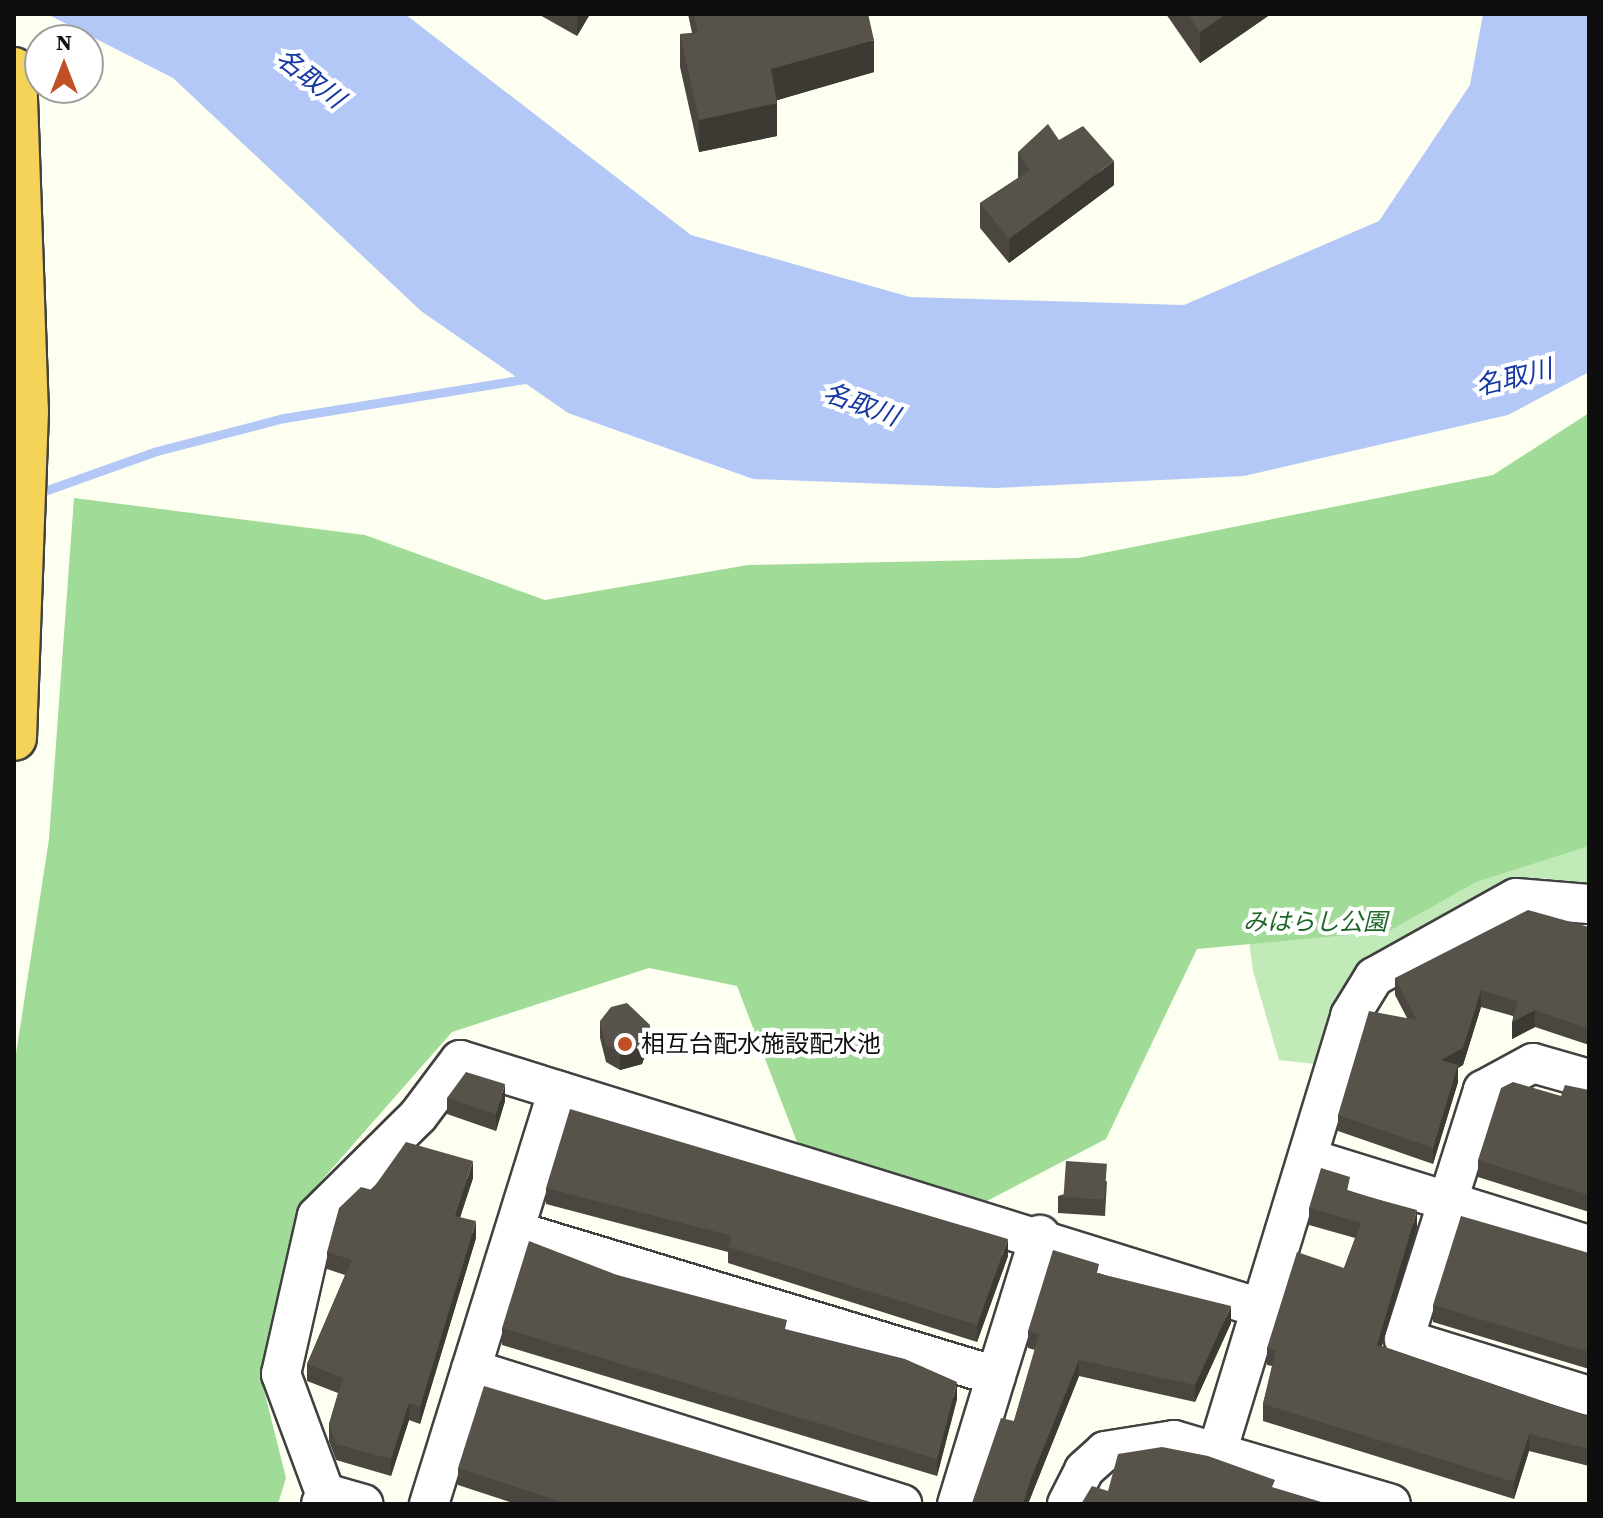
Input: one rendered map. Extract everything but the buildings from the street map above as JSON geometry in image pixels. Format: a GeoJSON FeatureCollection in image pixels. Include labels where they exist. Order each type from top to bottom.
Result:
{"type":"FeatureCollection","features":[{"type":"Feature","properties":{"kind":"highway"},"geometry":{"type":"LineString","coordinates":[[14,70],[25,260],[26,534],[14,738]]}},
{"type":"Feature","properties":{"kind":"street"},"geometry":{"type":"LineString","coordinates":[[1218,1449],[1350,1016],[1374,977],[1516,898],[1589,904]]}},
{"type":"Feature","properties":{"kind":"street"},"geometry":{"type":"LineString","coordinates":[[363,1504],[323,1498],[281,1374],[317,1216],[418,1116],[460,1060],[1040,1235],[1260,1308]]}},
{"type":"Feature","properties":{"kind":"street"},"geometry":{"type":"LineString","coordinates":[[1589,1079],[1533,1063],[1483,1090],[1404,1339],[1589,1396]]}},
{"type":"Feature","properties":{"kind":"street"},"geometry":{"type":"LineString","coordinates":[[429,1504],[558,1091]]}},
{"type":"Feature","properties":{"kind":"street"},"geometry":{"type":"LineString","coordinates":[[1308,1158],[1589,1245]]}},
{"type":"Feature","properties":{"kind":"street"},"geometry":{"type":"LineString","coordinates":[[516,1231],[996,1376]]}},
{"type":"Feature","properties":{"kind":"street"},"geometry":{"type":"LineString","coordinates":[[957,1504],[1040,1235]]}},
{"type":"Feature","properties":{"kind":"street"},"geometry":{"type":"LineString","coordinates":[[471,1369],[902,1504]]}},
{"type":"Feature","properties":{"kind":"street"},"geometry":{"type":"LineString","coordinates":[[1067,1504],[1084,1470],[1105,1451],[1174,1440],[1218,1449],[1391,1504]]}},
{"type":"Feature","properties":{"kind":"green space"},"geometry":{"type":"Polygon","coordinates":[[[1589,413],[1589,846],[1476,882],[1389,931],[1197,949],[1106,1139],[985,1202],[797,1142],[737,986],[649,968],[452,1032],[299,1206],[264,1390],[286,1478],[278,1504],[14,1504],[14,1067],[49,839],[74,498],[365,535],[545,600],[748,565],[1078,558],[1493,475],[1589,413]]]}},
{"type":"Feature","properties":{"kind":"green space","name":"みはらし公園"},"geometry":{"type":"Polygon","coordinates":[[[1589,821],[1589,890],[1545,878],[1489,898],[1354,975],[1315,1064],[1279,1060],[1253,971],[1240,872],[1589,821]]]}},
{"type":"Feature","properties":{"kind":"water","name":"名取川"},"geometry":{"type":"Polygon","coordinates":[[[47,14],[405,14],[691,235],[910,297],[1184,305],[1379,221],[1470,85],[1483,14],[1589,14],[1589,372],[1508,415],[1244,476],[995,488],[753,479],[568,413],[421,311],[173,78],[104,43],[104,24],[67,24],[47,14]]]}},
{"type":"Feature","properties":{"kind":"waterway"},"geometry":{"type":"LineString","coordinates":[[36,494],[157,451],[284,418],[530,378]]}},
{"type":"Feature","properties":{"kind":"place","name":"相互台配水施設配水池"},"geometry":{"type":"Point","coordinates":[625,1044]}}]}
